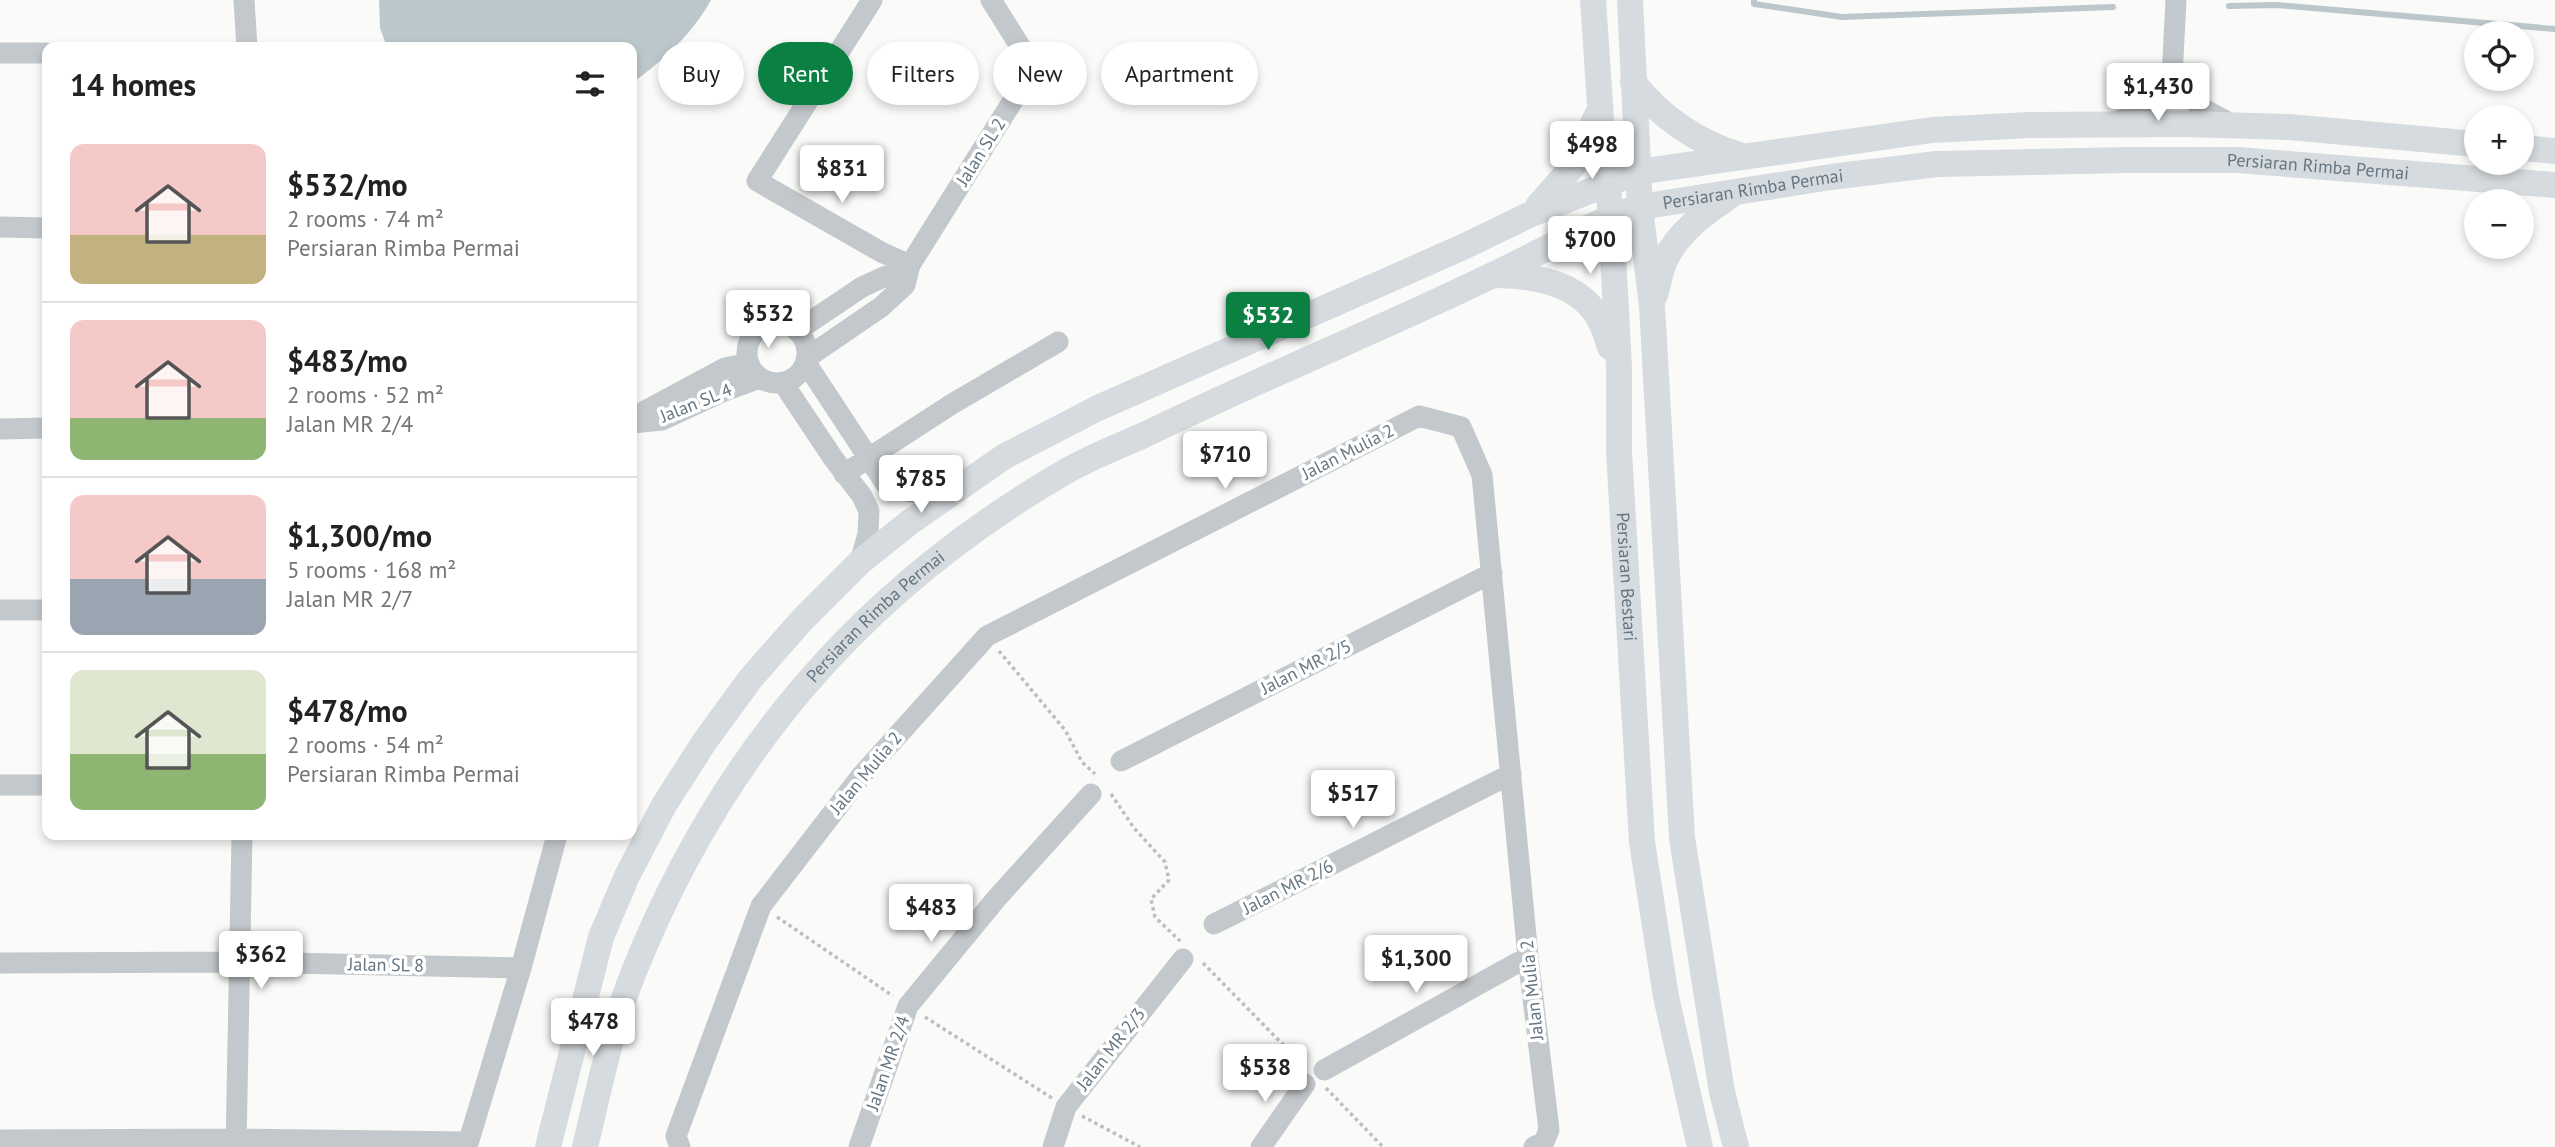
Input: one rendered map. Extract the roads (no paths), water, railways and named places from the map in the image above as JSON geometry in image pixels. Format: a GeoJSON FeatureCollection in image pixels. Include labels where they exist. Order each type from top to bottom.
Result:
{"type":"FeatureCollection","features":[{"type":"Feature","properties":{"kind":"main road","name":"Persiaran Bestari"},"geometry":{"type":"LineString","coordinates":[[1593,0],[1600,110],[1611,217],[1619,368],[1619,452],[1642,842],[1666,997],[1700,1147]]}},
{"type":"Feature","properties":{"kind":"main road"},"geometry":{"type":"LineString","coordinates":[[1630,0],[1637,172],[1653,306],[1682,838],[1722,1092],[1736,1147]]}},
{"type":"Feature","properties":{"kind":"main road"},"geometry":{"type":"LineString","coordinates":[[1633,82],[1660,112],[1720,149],[1744,156]]}},
{"type":"Feature","properties":{"kind":"main road"},"geometry":{"type":"LineString","coordinates":[[1529,215],[1548,198],[1574,165],[1600,110]]}},
{"type":"Feature","properties":{"kind":"main road","name":"Persiaran Rimba Permai"},"geometry":{"type":"LineString","coordinates":[[548,1147],[601,937],[664,805],[705,741],[751,678],[803,619],[860,562],[910,522],[1005,456],[1098,408],[1463,247],[1529,215],[1637,172],[1932,130],[2030,125],[2289,127],[2464,143]]}},
{"type":"Feature","properties":{"kind":"main road"},"geometry":{"type":"LineString","coordinates":[[2534,149],[2555,150]]}},
{"type":"Feature","properties":{"kind":"main road","name":"Persiaran Rimba Permai"},"geometry":{"type":"LineString","coordinates":[[586,1147],[604,1070],[632,978],[667,895],[703,827],[736,774],[786,706],[843,641],[909,579],[986,523],[1064,472],[1495,274],[1611,217],[1640,207],[1937,164],[2237,160],[2555,185]]}},
{"type":"Feature","properties":{"kind":"main road"},"geometry":{"type":"LineString","coordinates":[[1653,306],[1664,262],[1678,238],[1702,216],[1735,193]]}},
{"type":"Feature","properties":{"kind":"main road"},"geometry":{"type":"LineString","coordinates":[[1495,274],[1546,279],[1587,302],[1599,317],[1619,368]]}},
{"type":"Feature","properties":{"kind":"main road"},"geometry":{"type":"LineString","coordinates":[[598,1147],[632,978]]}},
{"type":"Feature","properties":{"kind":"main road"},"geometry":{"type":"LineString","coordinates":[[561,1147],[582,1017]]}},
{"type":"Feature","properties":{"kind":"street"},"geometry":{"type":"LineString","coordinates":[[244,0],[247,42]]}},
{"type":"Feature","properties":{"kind":"street"},"geometry":{"type":"LineString","coordinates":[[872,0],[757,181],[883,253],[910,265]]}},
{"type":"Feature","properties":{"kind":"street","name":"Jalan SL 2"},"geometry":{"type":"LineString","coordinates":[[807,360],[881,307],[905,285],[910,265],[1029,75],[1023,51],[991,0]]}},
{"type":"Feature","properties":{"kind":"street"},"geometry":{"type":"LineString","coordinates":[[2113,124],[2139,112],[2172,77],[2176,0]]}},
{"type":"Feature","properties":{"kind":"street"},"geometry":{"type":"LineString","coordinates":[[0,53],[42,53]]}},
{"type":"Feature","properties":{"kind":"street"},"geometry":{"type":"LineString","coordinates":[[2172,77],[2200,107],[2235,125]]}},
{"type":"Feature","properties":{"kind":"street"},"geometry":{"type":"LineString","coordinates":[[0,227],[42,228]]}},
{"type":"Feature","properties":{"kind":"street"},"geometry":{"type":"LineString","coordinates":[[798,330],[862,287],[910,265]]}},
{"type":"Feature","properties":{"kind":"street"},"geometry":{"type":"LineString","coordinates":[[807,360],[797,376],[783,383],[767,382],[754,371],[747,347],[760,327],[776,322],[798,330],[806,342],[807,360],[887,486],[923,494],[958,488]]}},
{"type":"Feature","properties":{"kind":"street"},"geometry":{"type":"LineString","coordinates":[[844,474],[952,404],[1058,342]]}},
{"type":"Feature","properties":{"kind":"street","name":"Jalan SL 4"},"geometry":{"type":"LineString","coordinates":[[637,417],[725,368],[754,371]]}},
{"type":"Feature","properties":{"kind":"street"},"geometry":{"type":"LineString","coordinates":[[783,383],[844,474],[862,496],[869,512],[868,534],[860,562]]}},
{"type":"Feature","properties":{"kind":"street","name":"Jalan Mulia 2"},"geometry":{"type":"LineString","coordinates":[[680,1147],[676,1136],[761,906],[862,775],[987,636],[1419,416],[1461,427],[1482,475],[1528,957],[1549,1130],[1539,1144]]}},
{"type":"Feature","properties":{"kind":"street"},"geometry":{"type":"LineString","coordinates":[[0,429],[42,428]]}},
{"type":"Feature","properties":{"kind":"street","name":"Jalan MR 2/5"},"geometry":{"type":"LineString","coordinates":[[1121,761],[1492,573]]}},
{"type":"Feature","properties":{"kind":"street"},"geometry":{"type":"LineString","coordinates":[[0,610],[42,610]]}},
{"type":"Feature","properties":{"kind":"street","name":"Jalan MR 2/6"},"geometry":{"type":"LineString","coordinates":[[1214,924],[1511,774]]}},
{"type":"Feature","properties":{"kind":"street"},"geometry":{"type":"LineString","coordinates":[[0,785],[42,785]]}},
{"type":"Feature","properties":{"kind":"street","name":"Jalan MR 2/4"},"geometry":{"type":"LineString","coordinates":[[859,1147],[908,1006],[996,899],[1091,794]]}},
{"type":"Feature","properties":{"kind":"street"},"geometry":{"type":"LineString","coordinates":[[236,1143],[242,840]]}},
{"type":"Feature","properties":{"kind":"street"},"geometry":{"type":"LineString","coordinates":[[0,1140],[467,1144],[521,968],[556,840]]}},
{"type":"Feature","properties":{"kind":"street"},"geometry":{"type":"LineString","coordinates":[[1261,1147],[1314,1076],[1528,957]]}},
{"type":"Feature","properties":{"kind":"street","name":"Jalan MR 2/3"},"geometry":{"type":"LineString","coordinates":[[1053,1147],[1066,1107],[1191,960]]}},
{"type":"Feature","properties":{"kind":"street","name":"Jalan SL 8"},"geometry":{"type":"LineString","coordinates":[[0,963],[240,962],[521,968]]}},
{"type":"Feature","properties":{"kind":"waterway"},"geometry":{"type":"LineString","coordinates":[[1754,0],[1754,4],[1842,17],[2113,7]]}},
{"type":"Feature","properties":{"kind":"waterway"},"geometry":{"type":"LineString","coordinates":[[2229,6],[2276,5],[2555,29]]}}]}
